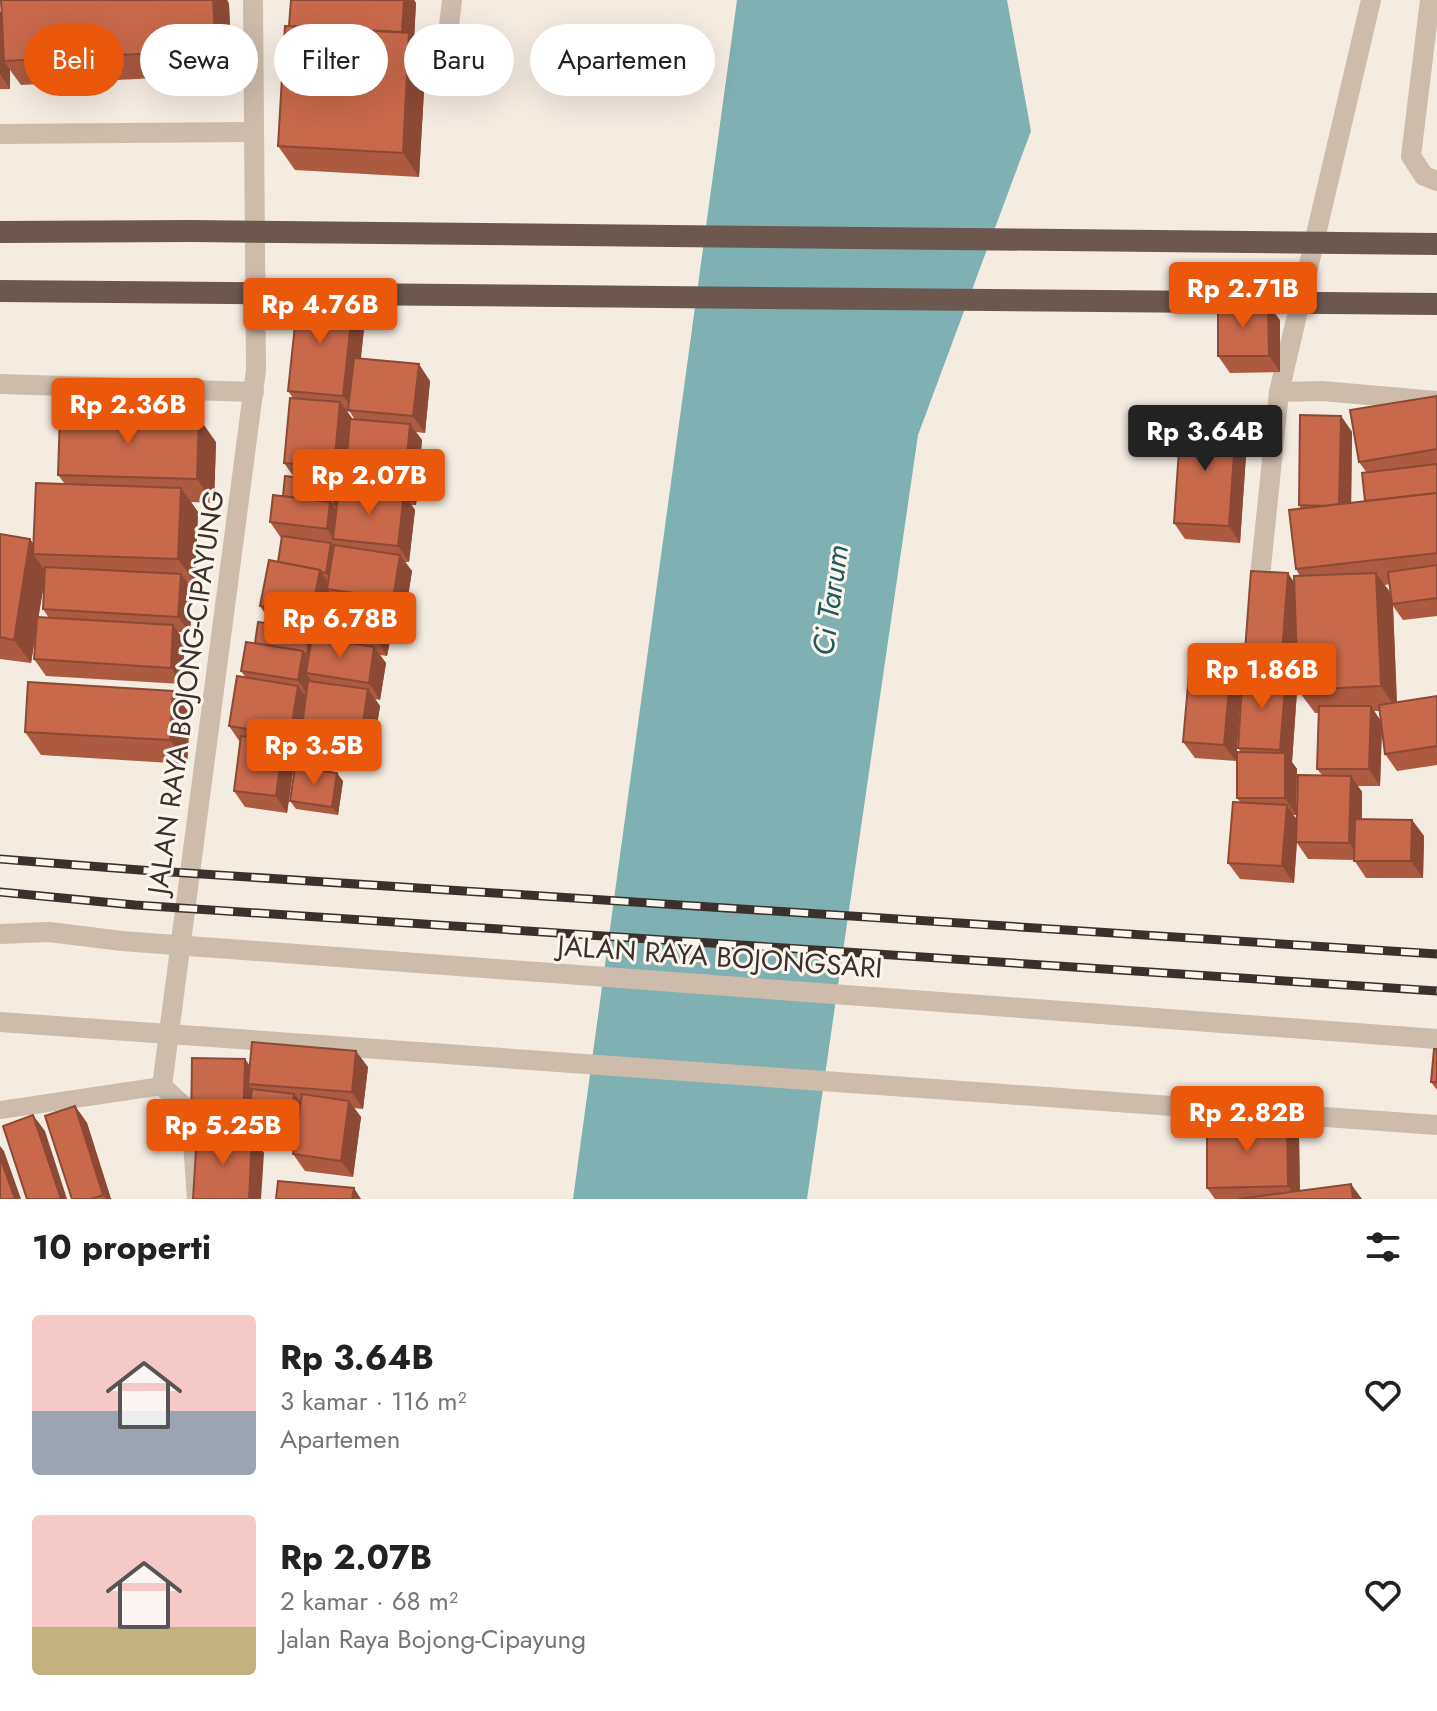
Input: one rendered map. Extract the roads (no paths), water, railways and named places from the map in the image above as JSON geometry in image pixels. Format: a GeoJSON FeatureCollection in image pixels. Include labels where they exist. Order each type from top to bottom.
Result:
{"type":"FeatureCollection","features":[{"type":"Feature","properties":{"kind":"highway"},"geometry":{"type":"LineString","coordinates":[[0,232],[192,231],[1437,244]]}},
{"type":"Feature","properties":{"kind":"highway"},"geometry":{"type":"LineString","coordinates":[[0,291],[1437,304]]}},
{"type":"Feature","properties":{"kind":"street","name":"JALAN RAYA BOJONG-CIPAYUNG"},"geometry":{"type":"LineString","coordinates":[[162,1086],[256,370],[253,0]]}},
{"type":"Feature","properties":{"kind":"street"},"geometry":{"type":"LineString","coordinates":[[449,24],[452,0]]}},
{"type":"Feature","properties":{"kind":"street"},"geometry":{"type":"LineString","coordinates":[[1256,613],[1271,444],[1279,392],[1371,0]]}},
{"type":"Feature","properties":{"kind":"street"},"geometry":{"type":"LineString","coordinates":[[1430,0],[1411,156],[1424,176],[1437,181]]}},
{"type":"Feature","properties":{"kind":"street"},"geometry":{"type":"LineString","coordinates":[[0,134],[254,132]]}},
{"type":"Feature","properties":{"kind":"street"},"geometry":{"type":"LineString","coordinates":[[0,384],[254,392]]}},
{"type":"Feature","properties":{"kind":"street"},"geometry":{"type":"LineString","coordinates":[[1279,392],[1322,391],[1437,401]]}},
{"type":"Feature","properties":{"kind":"street","name":"JALAN RAYA BOJONGSARI"},"geometry":{"type":"LineString","coordinates":[[0,934],[49,932],[122,941],[1437,1039]]}},
{"type":"Feature","properties":{"kind":"street"},"geometry":{"type":"LineString","coordinates":[[0,1022],[1437,1125]]}},
{"type":"Feature","properties":{"kind":"street"},"geometry":{"type":"LineString","coordinates":[[162,1086],[186,1108],[192,1128],[197,1199]]}},
{"type":"Feature","properties":{"kind":"lane"},"geometry":{"type":"LineString","coordinates":[[0,1110],[162,1086]]}},
{"type":"Feature","properties":{"kind":"water","name":"Ci Tarum"},"geometry":{"type":"Polygon","coordinates":[[[737,0],[1007,0],[1031,131],[918,435],[807,1199],[573,1199],[737,0]]]}},
{"type":"Feature","properties":{"kind":"railway"},"geometry":{"type":"LineString","coordinates":[[0,859],[1437,954]]}},
{"type":"Feature","properties":{"kind":"railway"},"geometry":{"type":"LineString","coordinates":[[0,892],[135,905],[1437,991]]}}]}
